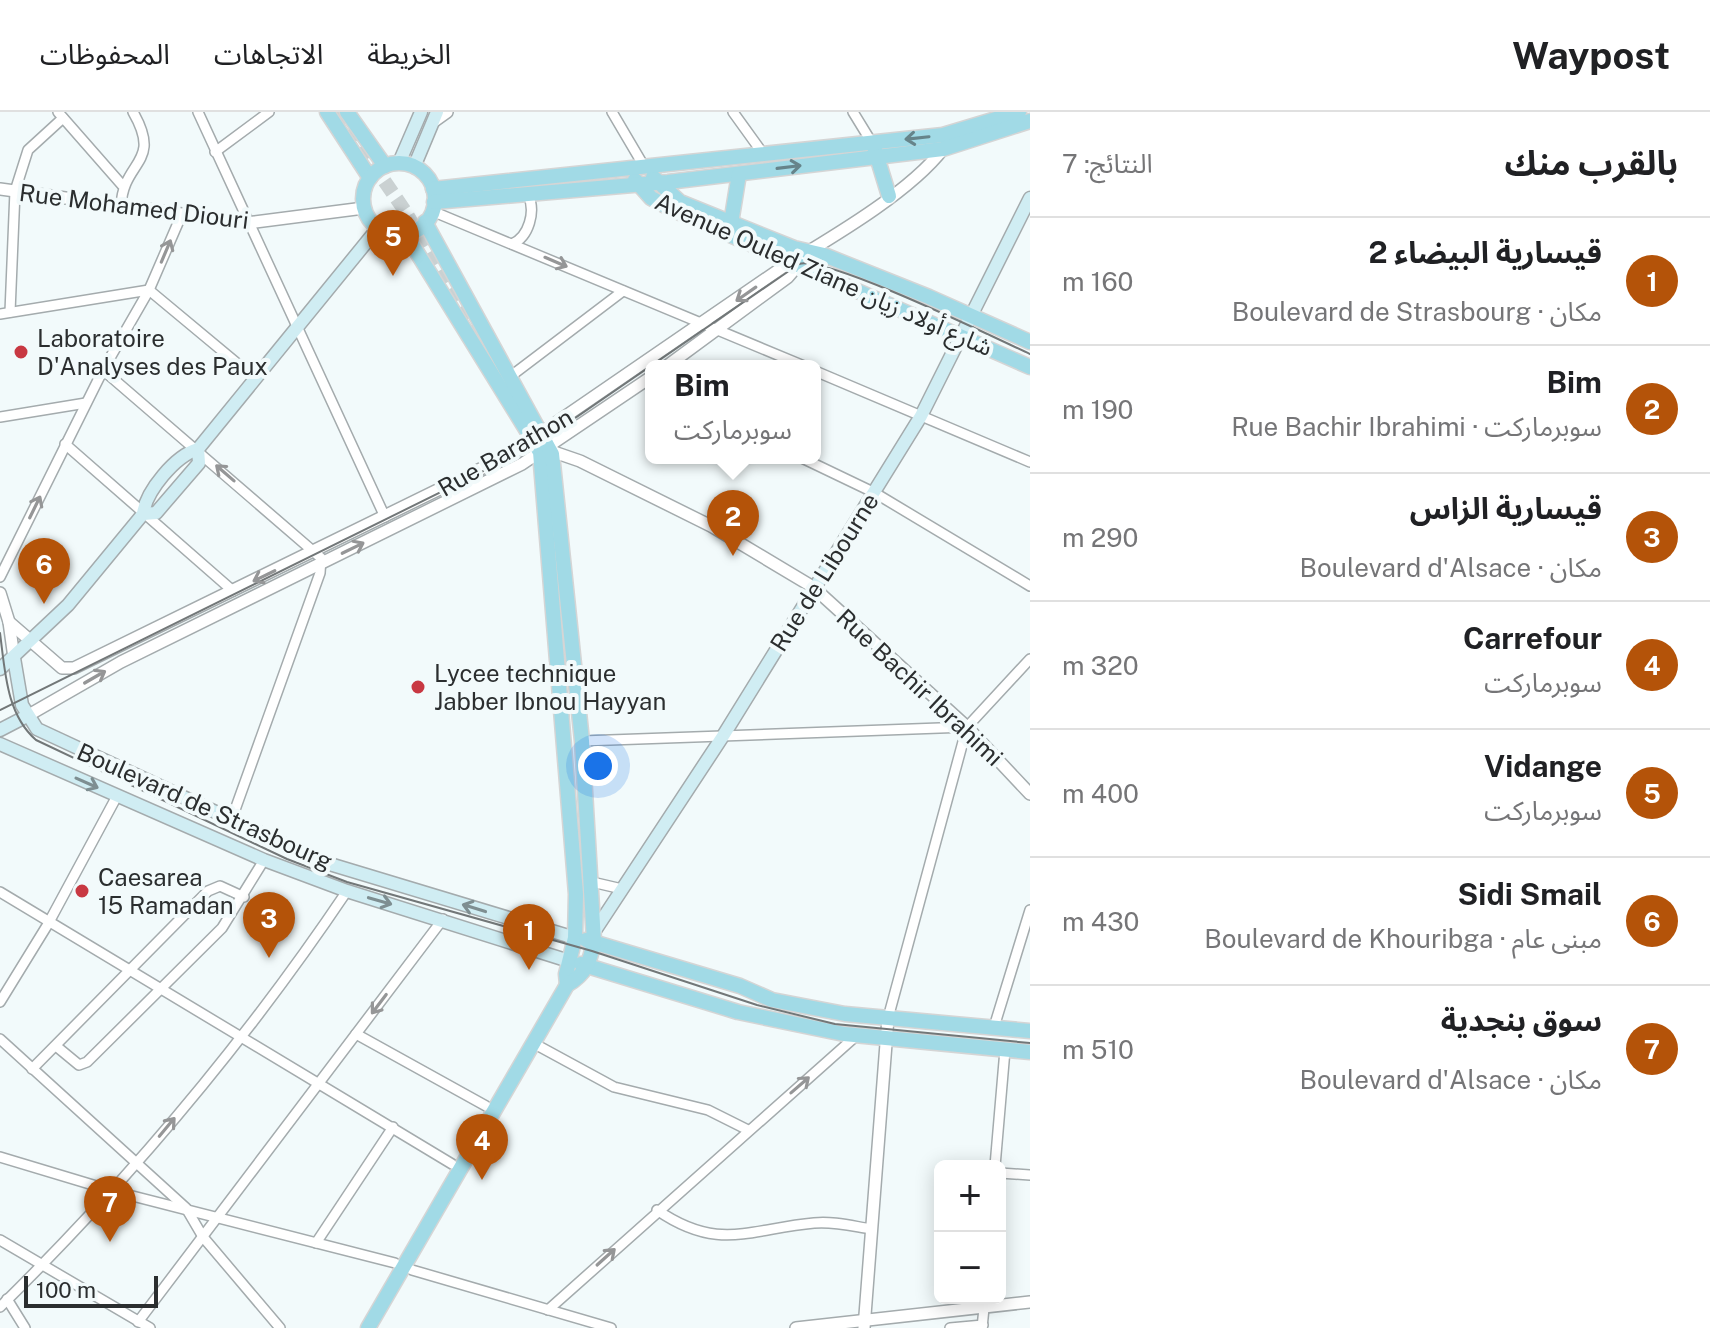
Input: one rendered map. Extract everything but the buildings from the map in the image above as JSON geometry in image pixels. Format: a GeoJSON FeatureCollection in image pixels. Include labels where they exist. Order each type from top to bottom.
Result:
{"type":"FeatureCollection","features":[{"type":"Feature","properties":{"kind":"main road"},"geometry":{"type":"LineString","coordinates":[[327,112],[370,178]]}},
{"type":"Feature","properties":{"kind":"main road"},"geometry":{"type":"LineString","coordinates":[[347,112],[392,165],[414,167],[425,175],[431,206],[543,445],[582,741],[586,889],[569,961],[567,985],[533,1043],[452,1164],[357,1328]]}},
{"type":"Feature","properties":{"kind":"main road"},"geometry":{"type":"LineString","coordinates":[[421,112],[392,165],[370,178],[364,191],[364,208],[378,228],[393,234],[405,233],[431,206],[627,170],[764,156],[875,149],[943,149],[1030,121]]}},
{"type":"Feature","properties":{"kind":"main road"},"geometry":{"type":"LineString","coordinates":[[431,206],[739,174],[943,135],[1019,112]]}},
{"type":"Feature","properties":{"kind":"main road"},"geometry":{"type":"LineString","coordinates":[[414,167],[435,117]]}},
{"type":"Feature","properties":{"kind":"main road"},"geometry":{"type":"LineString","coordinates":[[875,149],[889,196]]}},
{"type":"Feature","properties":{"kind":"main road","name":"Avenue Ouled Ziane شارع أولاد زيان"},"geometry":{"type":"LineString","coordinates":[[645,168],[680,202],[929,297],[970,318],[1030,342]]}},
{"type":"Feature","properties":{"kind":"main road","name":"Avenue Ouled Ziane شارع أولاد زيان"},"geometry":{"type":"LineString","coordinates":[[627,170],[651,198],[671,209],[1030,367]]}},
{"type":"Feature","properties":{"kind":"main road"},"geometry":{"type":"LineString","coordinates":[[731,223],[739,174]]}},
{"type":"Feature","properties":{"kind":"main road","name":"Rue de Libourne"},"geometry":{"type":"LineString","coordinates":[[594,937],[723,736],[921,416],[1026,213],[1030,198]]}},
{"type":"Feature","properties":{"kind":"main road"},"geometry":{"type":"LineString","coordinates":[[0,669],[68,605],[143,514],[156,513],[199,463],[198,449],[378,228]]}},
{"type":"Feature","properties":{"kind":"main road"},"geometry":{"type":"LineString","coordinates":[[405,233],[543,445],[586,889],[594,937],[588,966],[581,977],[567,985]]}},
{"type":"Feature","properties":{"kind":"main road"},"geometry":{"type":"LineString","coordinates":[[552,498],[579,874],[586,889]]}},
{"type":"Feature","properties":{"kind":"main road"},"geometry":{"type":"LineString","coordinates":[[0,730],[27,716],[18,693],[14,658]]}},
{"type":"Feature","properties":{"kind":"main road","name":"Boulevard de Strasbourg"},"geometry":{"type":"LineString","coordinates":[[27,716],[37,729],[323,862],[575,938]]}},
{"type":"Feature","properties":{"kind":"main road","name":"Boulevard de Strasbourg"},"geometry":{"type":"LineString","coordinates":[[4,748],[264,860],[347,891],[569,961]]}},
{"type":"Feature","properties":{"kind":"main road"},"geometry":{"type":"LineString","coordinates":[[575,938],[594,937],[740,986],[772,1000],[845,1014],[1030,1031]]}},
{"type":"Feature","properties":{"kind":"main road"},"geometry":{"type":"LineString","coordinates":[[569,961],[738,1012],[857,1035],[1030,1052]]}},
{"type":"Feature","properties":{"kind":"main road"},"geometry":{"type":"LineString","coordinates":[[380,1328],[501,1109],[492,1104]]}},
{"type":"Feature","properties":{"kind":"main road"},"geometry":{"type":"LineString","coordinates":[[368,1328],[492,1104]]}},
{"type":"Feature","properties":{"kind":"street"},"geometry":{"type":"LineString","coordinates":[[121,206],[122,185],[146,147],[144,134],[133,112]]}},
{"type":"Feature","properties":{"kind":"street"},"geometry":{"type":"LineString","coordinates":[[198,112],[295,329],[385,517]]}},
{"type":"Feature","properties":{"kind":"street"},"geometry":{"type":"LineString","coordinates":[[215,152],[269,112]]}},
{"type":"Feature","properties":{"kind":"street"},"geometry":{"type":"LineString","coordinates":[[435,117],[447,112]]}},
{"type":"Feature","properties":{"kind":"street"},"geometry":{"type":"LineString","coordinates":[[612,112],[645,168]]}},
{"type":"Feature","properties":{"kind":"street"},"geometry":{"type":"LineString","coordinates":[[733,112],[764,156]]}},
{"type":"Feature","properties":{"kind":"street"},"geometry":{"type":"LineString","coordinates":[[853,112],[875,149]]}},
{"type":"Feature","properties":{"kind":"street"},"geometry":{"type":"LineString","coordinates":[[122,185],[61,115],[28,150],[15,191],[5,313],[149,290],[256,379]]}},
{"type":"Feature","properties":{"kind":"street"},"geometry":{"type":"LineString","coordinates":[[676,360],[788,277],[795,263],[926,168],[943,149]]}},
{"type":"Feature","properties":{"kind":"street","name":"Rue Mohamed Diouri"},"geometry":{"type":"LineString","coordinates":[[0,189],[247,223],[364,208]]}},
{"type":"Feature","properties":{"kind":"street"},"geometry":{"type":"LineString","coordinates":[[512,244],[526,232],[531,207],[528,195]]}},
{"type":"Feature","properties":{"kind":"street"},"geometry":{"type":"LineString","coordinates":[[431,206],[512,244],[790,360]]}},
{"type":"Feature","properties":{"kind":"street"},"geometry":{"type":"LineString","coordinates":[[0,577],[103,370],[149,290],[181,216]]}},
{"type":"Feature","properties":{"kind":"street","name":"Rue Barathon"},"geometry":{"type":"LineString","coordinates":[[655,360],[704,323],[795,263]]}},
{"type":"Feature","properties":{"kind":"street"},"geometry":{"type":"LineString","coordinates":[[511,376],[623,291]]}},
{"type":"Feature","properties":{"kind":"street","name":"Rue Barathon"},"geometry":{"type":"LineString","coordinates":[[33,641],[58,665],[69,669],[315,550],[543,445],[645,368]]}},
{"type":"Feature","properties":{"kind":"street"},"geometry":{"type":"LineString","coordinates":[[103,370],[315,550],[321,563],[231,821]]}},
{"type":"Feature","properties":{"kind":"street"},"geometry":{"type":"LineString","coordinates":[[821,374],[1030,462]]}},
{"type":"Feature","properties":{"kind":"street"},"geometry":{"type":"LineString","coordinates":[[27,716],[121,662],[321,563],[543,445],[645,384]]}},
{"type":"Feature","properties":{"kind":"street"},"geometry":{"type":"LineString","coordinates":[[0,417],[86,403]]}},
{"type":"Feature","properties":{"kind":"street"},"geometry":{"type":"LineString","coordinates":[[65,444],[233,591]]}},
{"type":"Feature","properties":{"kind":"street","name":"Rue Bachir Ibrahimi"},"geometry":{"type":"LineString","coordinates":[[543,445],[711,526],[813,587],[967,727],[1030,794]]}},
{"type":"Feature","properties":{"kind":"street"},"geometry":{"type":"LineString","coordinates":[[815,464],[875,493],[1030,586]]}},
{"type":"Feature","properties":{"kind":"street"},"geometry":{"type":"LineString","coordinates":[[0,593],[9,622],[14,658]]}},
{"type":"Feature","properties":{"kind":"street"},"geometry":{"type":"LineString","coordinates":[[9,622],[33,641]]}},
{"type":"Feature","properties":{"kind":"street"},"geometry":{"type":"LineString","coordinates":[[866,1323],[888,1018],[967,727],[1030,659]]}},
{"type":"Feature","properties":{"kind":"street"},"geometry":{"type":"LineString","coordinates":[[582,741],[967,727]]}},
{"type":"Feature","properties":{"kind":"street"},"geometry":{"type":"LineString","coordinates":[[0,1002],[48,924],[117,796]]}},
{"type":"Feature","properties":{"kind":"street"},"geometry":{"type":"LineString","coordinates":[[56,1046],[79,1065],[85,1064],[222,928],[244,897],[264,860]]}},
{"type":"Feature","properties":{"kind":"street"},"geometry":{"type":"LineString","coordinates":[[32,1069],[212,888],[220,886],[244,897]]}},
{"type":"Feature","properties":{"kind":"street"},"geometry":{"type":"LineString","coordinates":[[586,889],[622,889]]}},
{"type":"Feature","properties":{"kind":"street"},"geometry":{"type":"LineString","coordinates":[[25,1328],[4,1303],[138,1162],[241,1037],[347,891]]}},
{"type":"Feature","properties":{"kind":"street"},"geometry":{"type":"LineString","coordinates":[[0,892],[48,924],[320,1082],[452,1164]]}},
{"type":"Feature","properties":{"kind":"street"},"geometry":{"type":"LineString","coordinates":[[994,1027],[1030,910]]}},
{"type":"Feature","properties":{"kind":"street"},"geometry":{"type":"LineString","coordinates":[[138,1322],[443,919]]}},
{"type":"Feature","properties":{"kind":"street"},"geometry":{"type":"LineString","coordinates":[[356,1034],[492,1104]]}},
{"type":"Feature","properties":{"kind":"street"},"geometry":{"type":"LineString","coordinates":[[548,1310],[857,1035]]}},
{"type":"Feature","properties":{"kind":"street"},"geometry":{"type":"LineString","coordinates":[[0,1039],[186,1208],[203,1237],[280,1328]]}},
{"type":"Feature","properties":{"kind":"street"},"geometry":{"type":"LineString","coordinates":[[533,1043],[614,1087],[708,1110],[748,1130]]}},
{"type":"Feature","properties":{"kind":"street"},"geometry":{"type":"LineString","coordinates":[[996,1160],[1005,1050]]}},
{"type":"Feature","properties":{"kind":"street"},"geometry":{"type":"LineString","coordinates":[[316,1243],[393,1127]]}},
{"type":"Feature","properties":{"kind":"street"},"geometry":{"type":"LineString","coordinates":[[0,1157],[113,1191],[395,1263]]}},
{"type":"Feature","properties":{"kind":"street"},"geometry":{"type":"LineString","coordinates":[[1006,1173],[1030,1175]]}},
{"type":"Feature","properties":{"kind":"street"},"geometry":{"type":"LineString","coordinates":[[657,1210],[691,1230],[726,1237],[813,1223],[871,1229]]}},
{"type":"Feature","properties":{"kind":"street"},"geometry":{"type":"LineString","coordinates":[[0,1240],[150,1328]]}},
{"type":"Feature","properties":{"kind":"street"},"geometry":{"type":"LineString","coordinates":[[412,1270],[611,1328]]}},
{"type":"Feature","properties":{"kind":"street"},"geometry":{"type":"LineString","coordinates":[[1006,1302],[1030,1302]]}},
{"type":"Feature","properties":{"kind":"street"},"geometry":{"type":"LineString","coordinates":[[796,1328],[866,1323],[973,1304]]}},
{"type":"Feature","properties":{"kind":"street"},"geometry":{"type":"LineString","coordinates":[[950,1328],[982,1326],[984,1304]]}},
{"type":"Feature","properties":{"kind":"tunnel"},"geometry":{"type":"LineString","coordinates":[[337,112],[405,211],[493,363]]}},
{"type":"Feature","properties":{"kind":"tram line"},"geometry":{"type":"LineString","coordinates":[[660,360],[799,264],[842,272],[875,284],[1030,354]]}},
{"type":"Feature","properties":{"kind":"tram line"},"geometry":{"type":"LineString","coordinates":[[0,710],[536,445],[645,370]]}},
{"type":"Feature","properties":{"kind":"tram line"},"geometry":{"type":"LineString","coordinates":[[0,633],[13,704],[18,718],[36,740],[287,859],[347,882],[592,951],[757,1005],[835,1024],[1030,1043]]}},
{"type":"Feature","properties":{"kind":"place","name":"Vidange"},"geometry":{"type":"Point","coordinates":[393,276]}},
{"type":"Feature","properties":{"kind":"place","name":"Laboratoire D'Analyses des Paux"},"geometry":{"type":"Point","coordinates":[21,352]}},
{"type":"Feature","properties":{"kind":"place","name":"Bim"},"geometry":{"type":"Point","coordinates":[733,556]}},
{"type":"Feature","properties":{"kind":"place","name":"Sidi Smail"},"geometry":{"type":"Point","coordinates":[44,604]}},
{"type":"Feature","properties":{"kind":"place","name":"Lycee technique Jabber Ibnou Hayyan"},"geometry":{"type":"Point","coordinates":[418,687]}},
{"type":"Feature","properties":{"kind":"place","name":"Caesarea 15 Ramadan"},"geometry":{"type":"Point","coordinates":[82,891]}},
{"type":"Feature","properties":{"kind":"place","name":"قيسارية الزاس"},"geometry":{"type":"Point","coordinates":[269,958]}},
{"type":"Feature","properties":{"kind":"place","name":"قيسارية البيضاء 2"},"geometry":{"type":"Point","coordinates":[529,970]}},
{"type":"Feature","properties":{"kind":"place","name":"Carrefour"},"geometry":{"type":"Point","coordinates":[482,1180]}},
{"type":"Feature","properties":{"kind":"place","name":"سوق بنجدية"},"geometry":{"type":"Point","coordinates":[110,1242]}}]}
